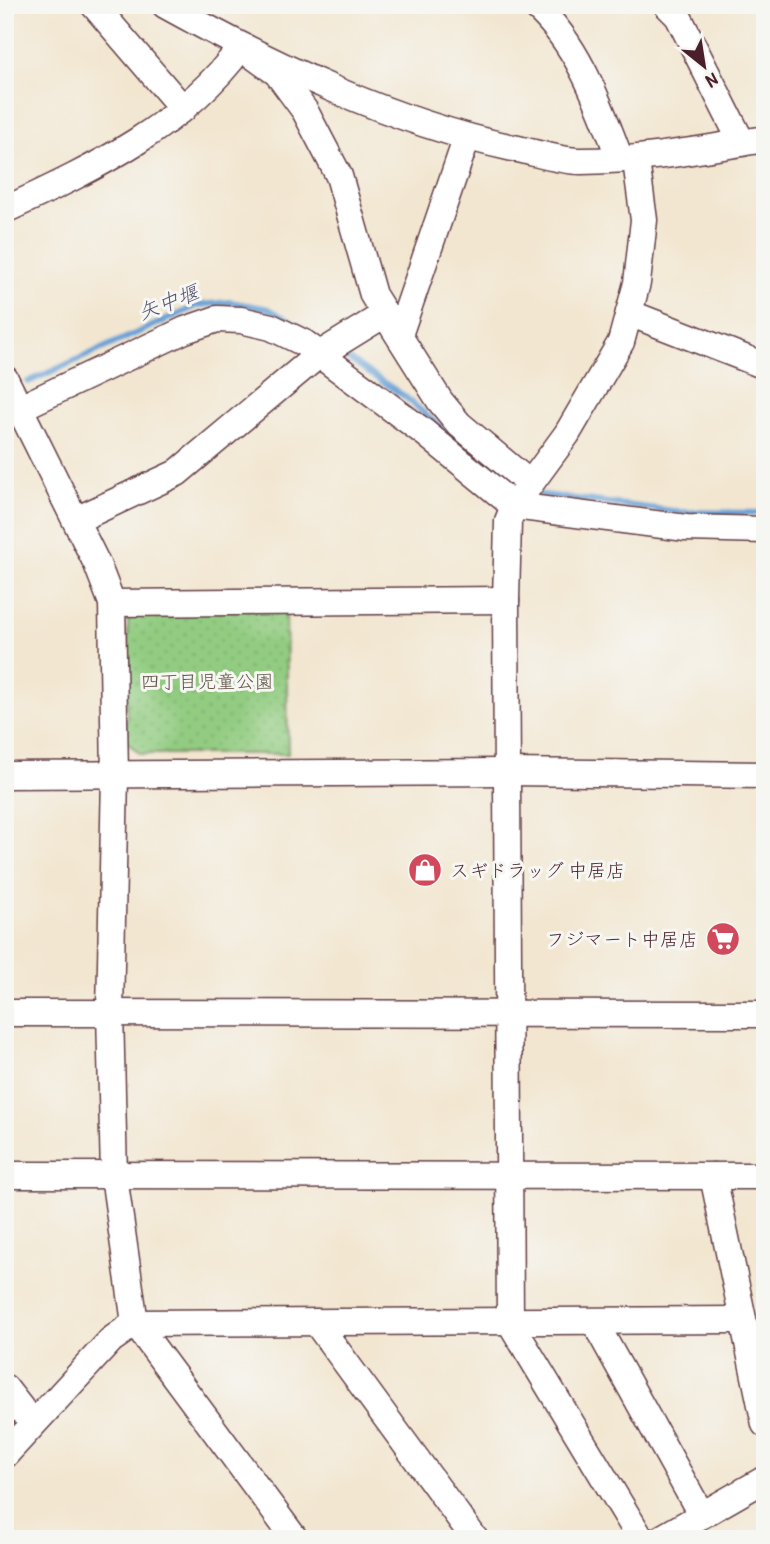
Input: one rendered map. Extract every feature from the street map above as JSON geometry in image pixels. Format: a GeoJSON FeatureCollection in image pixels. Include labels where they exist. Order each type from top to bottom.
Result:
{"type":"FeatureCollection","features":[{"type":"Feature","properties":{"kind":"street"},"geometry":{"type":"LineString","coordinates":[[94,5],[183,108]]}},
{"type":"Feature","properties":{"kind":"street"},"geometry":{"type":"LineString","coordinates":[[165,5],[241,47],[379,110],[467,137],[578,161],[628,160],[753,141],[678,16],[667,5]]}},
{"type":"Feature","properties":{"kind":"street"},"geometry":{"type":"LineString","coordinates":[[534,5],[556,24],[628,160],[644,220],[637,283],[621,342],[567,434],[529,483],[508,521],[506,600],[510,1322],[641,1539]]}},
{"type":"Feature","properties":{"kind":"street"},"geometry":{"type":"LineString","coordinates":[[5,210],[122,151],[183,108],[228,66],[241,47]]}},
{"type":"Feature","properties":{"kind":"street"},"geometry":{"type":"LineString","coordinates":[[241,47],[277,73],[305,111],[339,176],[373,295],[440,401],[459,424],[529,483]]}},
{"type":"Feature","properties":{"kind":"street"},"geometry":{"type":"LineString","coordinates":[[76,520],[177,473],[317,356],[392,324],[467,137]]}},
{"type":"Feature","properties":{"kind":"street"},"geometry":{"type":"LineString","coordinates":[[629,313],[765,366]]}},
{"type":"Feature","properties":{"kind":"street"},"geometry":{"type":"LineString","coordinates":[[12,411],[185,330],[217,319],[242,320],[271,327],[303,343],[317,356],[425,433],[514,506],[686,528],[765,530]]}},
{"type":"Feature","properties":{"kind":"street"},"geometry":{"type":"LineString","coordinates":[[5,379],[12,411],[76,520],[112,603],[115,775],[110,1012],[114,1176],[135,1323],[295,1539]]}},
{"type":"Feature","properties":{"kind":"street"},"geometry":{"type":"LineString","coordinates":[[112,603],[506,600]]}},
{"type":"Feature","properties":{"kind":"street"},"geometry":{"type":"LineString","coordinates":[[5,775],[507,772],[765,775]]}},
{"type":"Feature","properties":{"kind":"street"},"geometry":{"type":"LineString","coordinates":[[5,1013],[765,1014]]}},
{"type":"Feature","properties":{"kind":"street"},"geometry":{"type":"LineString","coordinates":[[5,1175],[765,1177]]}},
{"type":"Feature","properties":{"kind":"street"},"geometry":{"type":"LineString","coordinates":[[713,1176],[765,1424]]}},
{"type":"Feature","properties":{"kind":"street"},"geometry":{"type":"LineString","coordinates":[[5,1455],[111,1340],[135,1323],[595,1323],[743,1320]]}},
{"type":"Feature","properties":{"kind":"street"},"geometry":{"type":"LineString","coordinates":[[316,1322],[475,1539]]}},
{"type":"Feature","properties":{"kind":"street"},"geometry":{"type":"LineString","coordinates":[[595,1323],[701,1514]]}},
{"type":"Feature","properties":{"kind":"street"},"geometry":{"type":"LineString","coordinates":[[5,1388],[33,1424]]}},
{"type":"Feature","properties":{"kind":"street"},"geometry":{"type":"LineString","coordinates":[[660,1539],[765,1479]]}},
{"type":"Feature","properties":{"kind":"green space","name":"四丁目児童公園"},"geometry":{"type":"Polygon","coordinates":[[[141,608],[286,608],[288,754],[140,754],[126,741],[128,621],[141,608]]]}},
{"type":"Feature","properties":{"kind":"waterway","name":"矢中堰"},"geometry":{"type":"LineString","coordinates":[[28,382],[199,305],[230,302],[269,309],[305,330]]}},
{"type":"Feature","properties":{"kind":"waterway","name":"矢中堰"},"geometry":{"type":"LineString","coordinates":[[338,352],[404,396],[487,467]]}},
{"type":"Feature","properties":{"kind":"waterway","name":"矢中堰"},"geometry":{"type":"LineString","coordinates":[[536,494],[681,512],[765,513]]}},
{"type":"Feature","properties":{"kind":"place","name":"スギドラッグ 中居店"},"geometry":{"type":"Point","coordinates":[425,870]}},
{"type":"Feature","properties":{"kind":"place","name":"フジマート中居店"},"geometry":{"type":"Point","coordinates":[723,939]}}]}
